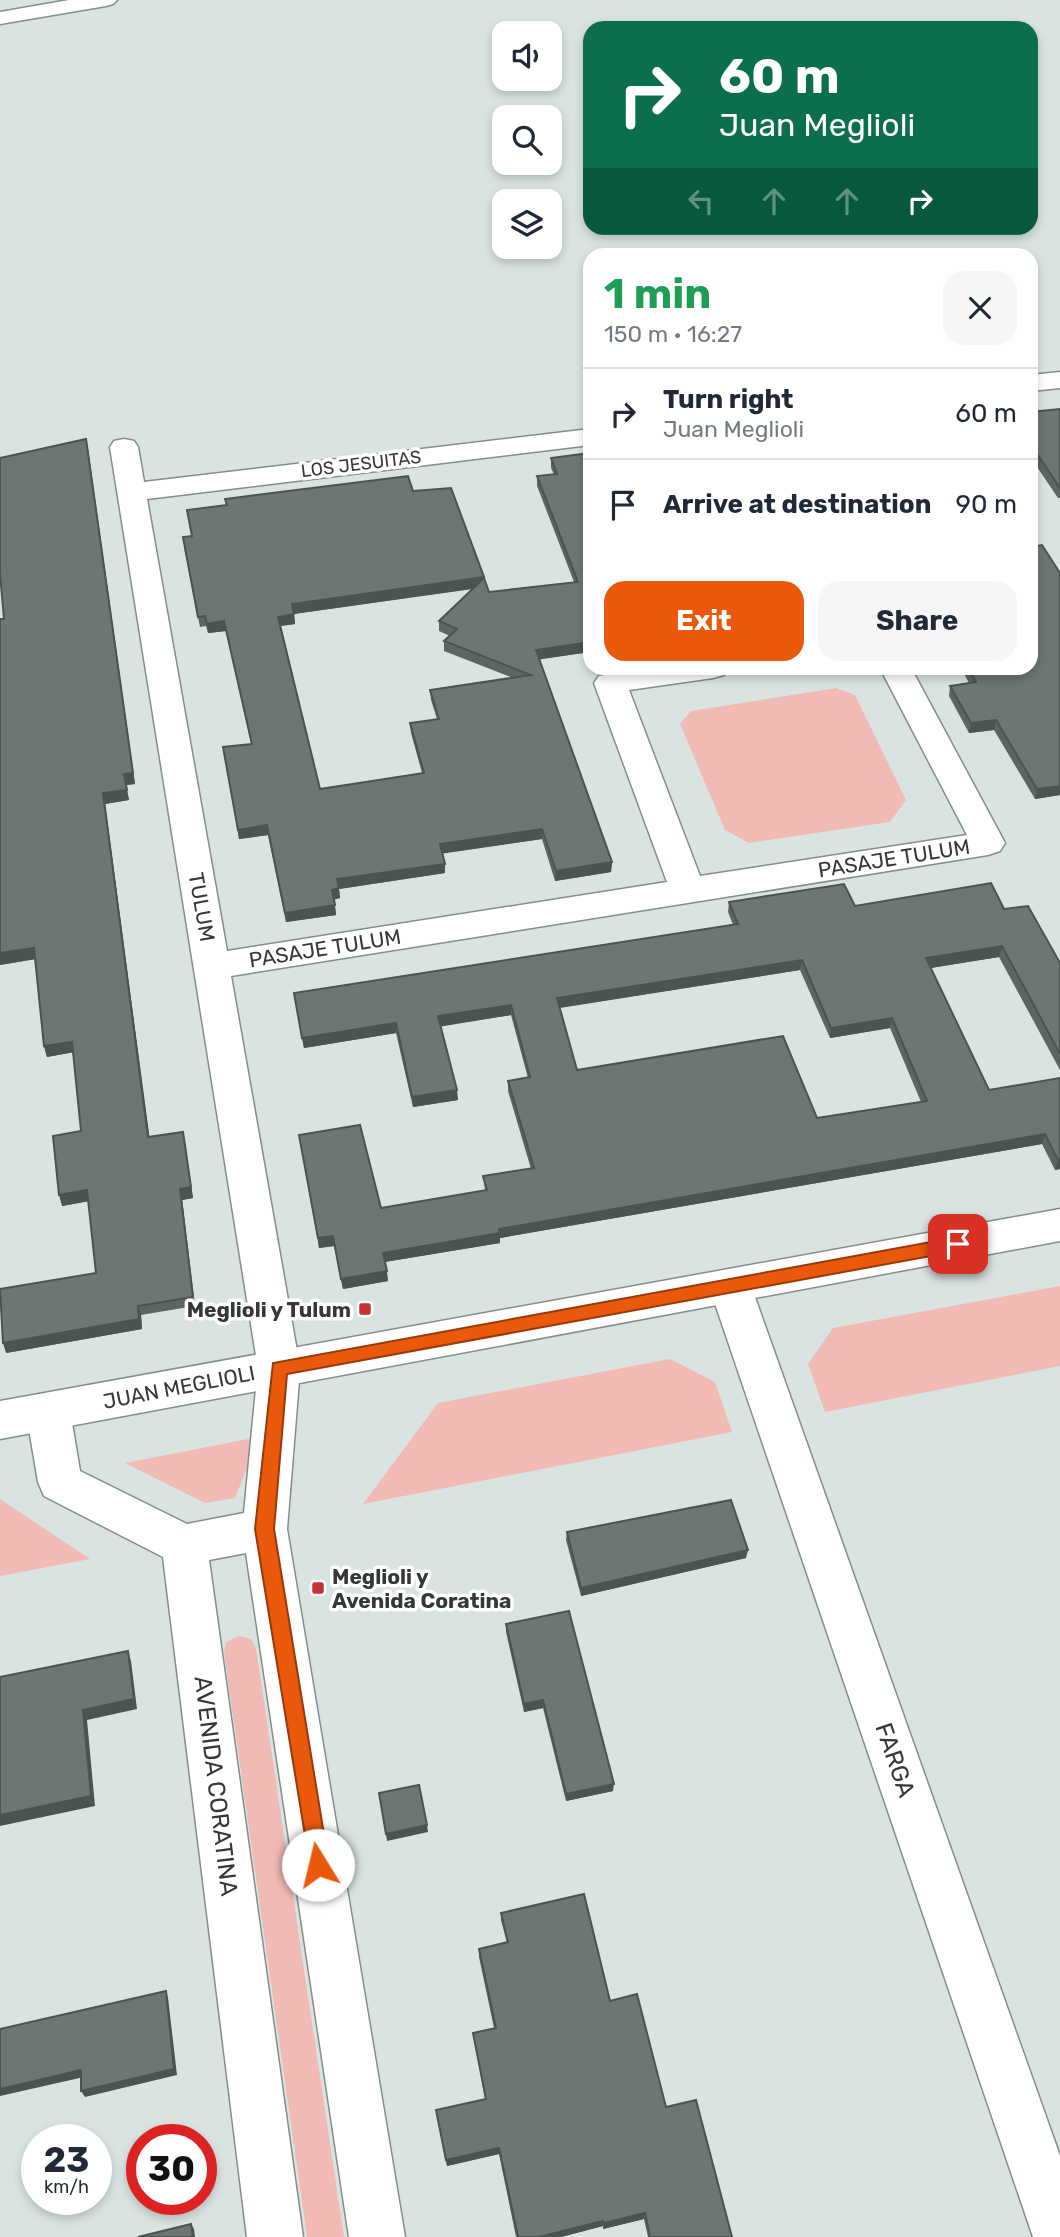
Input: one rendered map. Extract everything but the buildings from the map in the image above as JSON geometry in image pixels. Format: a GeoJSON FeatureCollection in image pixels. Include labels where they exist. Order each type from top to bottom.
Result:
{"type":"FeatureCollection","features":[{"type":"Feature","properties":{"kind":"street"},"geometry":{"type":"LineString","coordinates":[[4,17],[106,0]]}},
{"type":"Feature","properties":{"kind":"street"},"geometry":{"type":"LineString","coordinates":[[1038,382],[1060,380]]}},
{"type":"Feature","properties":{"kind":"street","name":"LOS JESUITAS"},"geometry":{"type":"LineString","coordinates":[[132,492],[583,438]]}},
{"type":"Feature","properties":{"kind":"street","name":"TULUM"},"geometry":{"type":"LineString","coordinates":[[124,447],[279,1368]]}},
{"type":"Feature","properties":{"kind":"street"},"geometry":{"type":"LineString","coordinates":[[665,675],[610,683],[688,890]]}},
{"type":"Feature","properties":{"kind":"street","name":"PASAJE TULUM"},"geometry":{"type":"LineString","coordinates":[[212,966],[988,843],[899,675]]}},
{"type":"Feature","properties":{"kind":"street","name":"JUAN MEGLIOLI"},"geometry":{"type":"LineString","coordinates":[[0,1420],[1060,1225]]}},
{"type":"Feature","properties":{"kind":"street","name":"FARGA"},"geometry":{"type":"LineString","coordinates":[[730,1286],[1060,2234]]}},
{"type":"Feature","properties":{"kind":"street"},"geometry":{"type":"LineString","coordinates":[[279,1368],[265,1529],[377,2237]]}},
{"type":"Feature","properties":{"kind":"street"},"geometry":{"type":"LineString","coordinates":[[48,1411],[60,1482],[184,1545],[265,1529]]}},
{"type":"Feature","properties":{"kind":"street","name":"AVENIDA CORATINA"},"geometry":{"type":"LineString","coordinates":[[184,1545],[275,2237]]}},
{"type":"Feature","properties":{"kind":"shaded area"},"geometry":{"type":"Polygon","coordinates":[[[836,688],[855,695],[906,800],[890,822],[749,843],[725,830],[680,724],[691,711],[836,688]]]}},
{"type":"Feature","properties":{"kind":"shaded area"},"geometry":{"type":"Polygon","coordinates":[[[1060,1286],[1060,1366],[825,1412],[808,1364],[833,1328],[1060,1286]]]}},
{"type":"Feature","properties":{"kind":"shaded area"},"geometry":{"type":"Polygon","coordinates":[[[670,1359],[715,1382],[732,1432],[363,1504],[438,1403],[670,1359]]]}},
{"type":"Feature","properties":{"kind":"shaded area"},"geometry":{"type":"Polygon","coordinates":[[[259,1437],[235,1498],[205,1503],[125,1463],[259,1437]]]}},
{"type":"Feature","properties":{"kind":"shaded area"},"geometry":{"type":"Polygon","coordinates":[[[0,1499],[90,1559],[0,1576],[0,1499]]]}},
{"type":"Feature","properties":{"kind":"shaded area"},"geometry":{"type":"Polygon","coordinates":[[[239,1636],[251,1639],[256,1648],[344,2237],[307,2237],[224,1652],[226,1642],[239,1636]]]}},
{"type":"Feature","properties":{"kind":"place","name":"Meglioli y Tulum"},"geometry":{"type":"Point","coordinates":[365,1309]}},
{"type":"Feature","properties":{"kind":"place","name":"Meglioli y Avenida Coratina"},"geometry":{"type":"Point","coordinates":[318,1588]}},
{"type":"Feature","properties":{"kind":"route"},"geometry":{"type":"LineString","coordinates":[[318,1865],[265,1529],[279,1368],[958,1244]]}}]}
